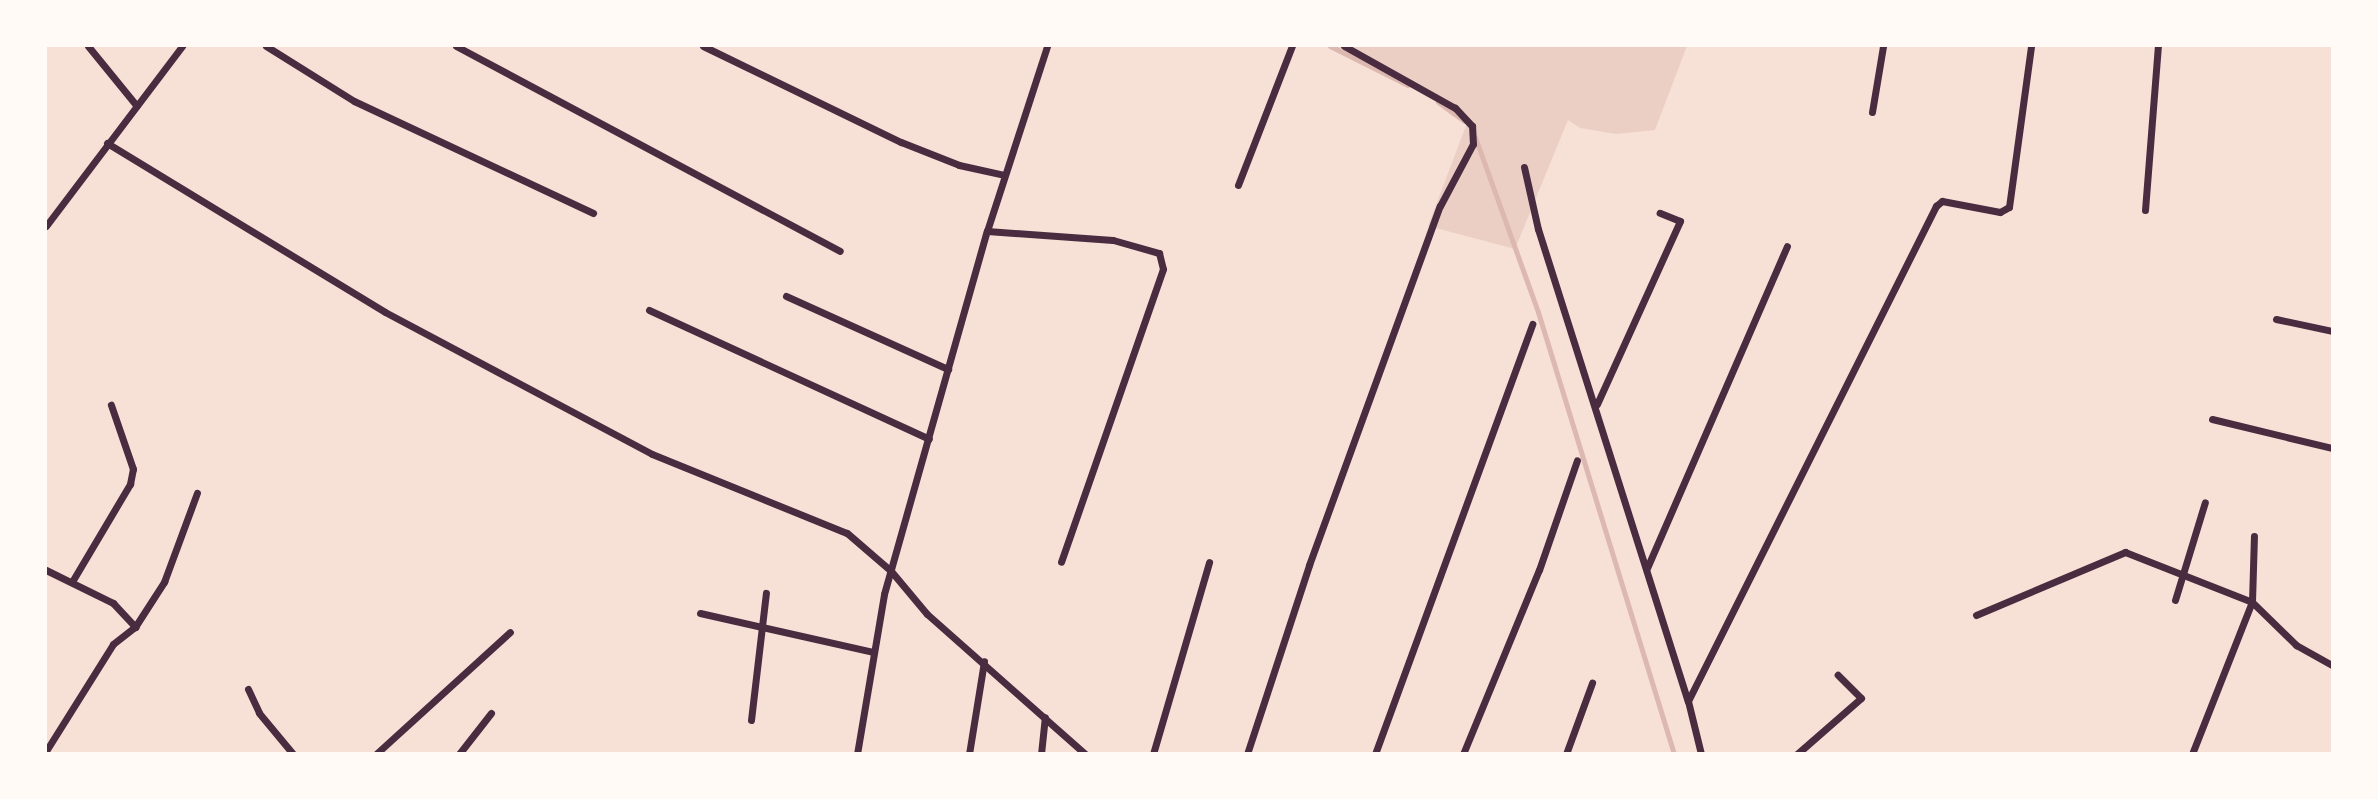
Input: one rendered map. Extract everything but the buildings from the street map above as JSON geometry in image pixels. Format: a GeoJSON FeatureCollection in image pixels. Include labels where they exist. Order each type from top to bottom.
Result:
{"type":"FeatureCollection","features":[{"type":"Feature","properties":{"kind":"street"},"geometry":{"type":"LineString","coordinates":[[88,46],[137,106]]}},
{"type":"Feature","properties":{"kind":"street"},"geometry":{"type":"LineString","coordinates":[[46,226],[182,46]]}},
{"type":"Feature","properties":{"kind":"street"},"geometry":{"type":"LineString","coordinates":[[266,46],[366,107],[593,213]]}},
{"type":"Feature","properties":{"kind":"street"},"geometry":{"type":"LineString","coordinates":[[703,46],[901,142],[958,165],[1004,175]]}},
{"type":"Feature","properties":{"kind":"street"},"geometry":{"type":"LineString","coordinates":[[857,754],[873,652],[891,571],[987,231],[1047,46]]}},
{"type":"Feature","properties":{"kind":"street"},"geometry":{"type":"LineString","coordinates":[[1238,186],[1293,46]]}},
{"type":"Feature","properties":{"kind":"street"},"geometry":{"type":"LineString","coordinates":[[1247,754],[1309,565],[1440,206],[1473,144],[1472,126],[1455,108],[1344,46]]}},
{"type":"Feature","properties":{"kind":"street"},"geometry":{"type":"LineString","coordinates":[[1872,112],[1883,46]]}},
{"type":"Feature","properties":{"kind":"street"},"geometry":{"type":"LineString","coordinates":[[1688,701],[1936,206],[1942,201],[2000,212],[2010,204],[2031,46]]}},
{"type":"Feature","properties":{"kind":"street"},"geometry":{"type":"LineString","coordinates":[[2145,210],[2158,46]]}},
{"type":"Feature","properties":{"kind":"street"},"geometry":{"type":"LineString","coordinates":[[460,47],[840,251]]}},
{"type":"Feature","properties":{"kind":"street"},"geometry":{"type":"LineString","coordinates":[[107,143],[385,312],[652,454],[847,533],[891,571],[928,614],[984,661],[1085,754]]}},
{"type":"Feature","properties":{"kind":"street"},"geometry":{"type":"LineString","coordinates":[[1524,167],[1538,229],[1688,701],[1701,754]]}},
{"type":"Feature","properties":{"kind":"street"},"geometry":{"type":"LineString","coordinates":[[1596,405],[1680,221],[1660,213]]}},
{"type":"Feature","properties":{"kind":"street"},"geometry":{"type":"LineString","coordinates":[[987,231],[1113,240],[1159,253],[1163,269],[1061,562]]}},
{"type":"Feature","properties":{"kind":"street"},"geometry":{"type":"LineString","coordinates":[[1646,569],[1787,246]]}},
{"type":"Feature","properties":{"kind":"street"},"geometry":{"type":"LineString","coordinates":[[786,296],[948,369]]}},
{"type":"Feature","properties":{"kind":"street"},"geometry":{"type":"LineString","coordinates":[[649,310],[929,439]]}},
{"type":"Feature","properties":{"kind":"street"},"geometry":{"type":"LineString","coordinates":[[2276,319],[2333,331]]}},
{"type":"Feature","properties":{"kind":"street"},"geometry":{"type":"LineString","coordinates":[[1375,754],[1532,324]]}},
{"type":"Feature","properties":{"kind":"street"},"geometry":{"type":"LineString","coordinates":[[73,580],[130,484],[133,469],[111,405]]}},
{"type":"Feature","properties":{"kind":"street"},"geometry":{"type":"LineString","coordinates":[[2212,419],[2333,448]]}},
{"type":"Feature","properties":{"kind":"street"},"geometry":{"type":"LineString","coordinates":[[1463,754],[1539,570],[1577,460]]}},
{"type":"Feature","properties":{"kind":"street"},"geometry":{"type":"LineString","coordinates":[[46,751],[113,644],[135,627],[164,582],[197,493]]}},
{"type":"Feature","properties":{"kind":"street"},"geometry":{"type":"LineString","coordinates":[[2175,600],[2205,502]]}},
{"type":"Feature","properties":{"kind":"street"},"geometry":{"type":"LineString","coordinates":[[2192,754],[2252,602],[2254,536]]}},
{"type":"Feature","properties":{"kind":"street"},"geometry":{"type":"LineString","coordinates":[[1976,615],[2105,563],[2119,552],[2184,574],[2252,602],[2296,645],[2333,665]]}},
{"type":"Feature","properties":{"kind":"street"},"geometry":{"type":"LineString","coordinates":[[1153,754],[1209,562]]}},
{"type":"Feature","properties":{"kind":"street"},"geometry":{"type":"LineString","coordinates":[[46,570],[73,580],[113,603],[135,627]]}},
{"type":"Feature","properties":{"kind":"street"},"geometry":{"type":"LineString","coordinates":[[751,720],[765,629],[766,593]]}},
{"type":"Feature","properties":{"kind":"street"},"geometry":{"type":"LineString","coordinates":[[700,613],[873,652]]}},
{"type":"Feature","properties":{"kind":"street"},"geometry":{"type":"LineString","coordinates":[[376,754],[510,632]]}},
{"type":"Feature","properties":{"kind":"street"},"geometry":{"type":"LineString","coordinates":[[969,754],[984,661]]}},
{"type":"Feature","properties":{"kind":"street"},"geometry":{"type":"LineString","coordinates":[[1797,754],[1861,698],[1838,675]]}},
{"type":"Feature","properties":{"kind":"street"},"geometry":{"type":"LineString","coordinates":[[1566,754],[1592,683]]}},
{"type":"Feature","properties":{"kind":"street"},"geometry":{"type":"LineString","coordinates":[[248,689],[259,713],[293,754]]}},
{"type":"Feature","properties":{"kind":"street"},"geometry":{"type":"LineString","coordinates":[[459,754],[491,713]]}},
{"type":"Feature","properties":{"kind":"street"},"geometry":{"type":"LineString","coordinates":[[1041,754],[1045,717]]}},
{"type":"Feature","properties":{"kind":"shaded area"},"geometry":{"type":"Polygon","coordinates":[[[1330,46],[1687,46],[1655,130],[1616,134],[1580,128],[1568,120],[1515,249],[1428,226],[1467,123],[1433,98],[1330,46]]]}},
{"type":"Feature","properties":{"kind":"waterway"},"geometry":{"type":"LineString","coordinates":[[1330,46],[1408,85]]}},
{"type":"Feature","properties":{"kind":"waterway"},"geometry":{"type":"LineString","coordinates":[[1438,102],[1464,121]]}},
{"type":"Feature","properties":{"kind":"waterway"},"geometry":{"type":"LineString","coordinates":[[1475,137],[1538,312],[1674,754]]}}]}
